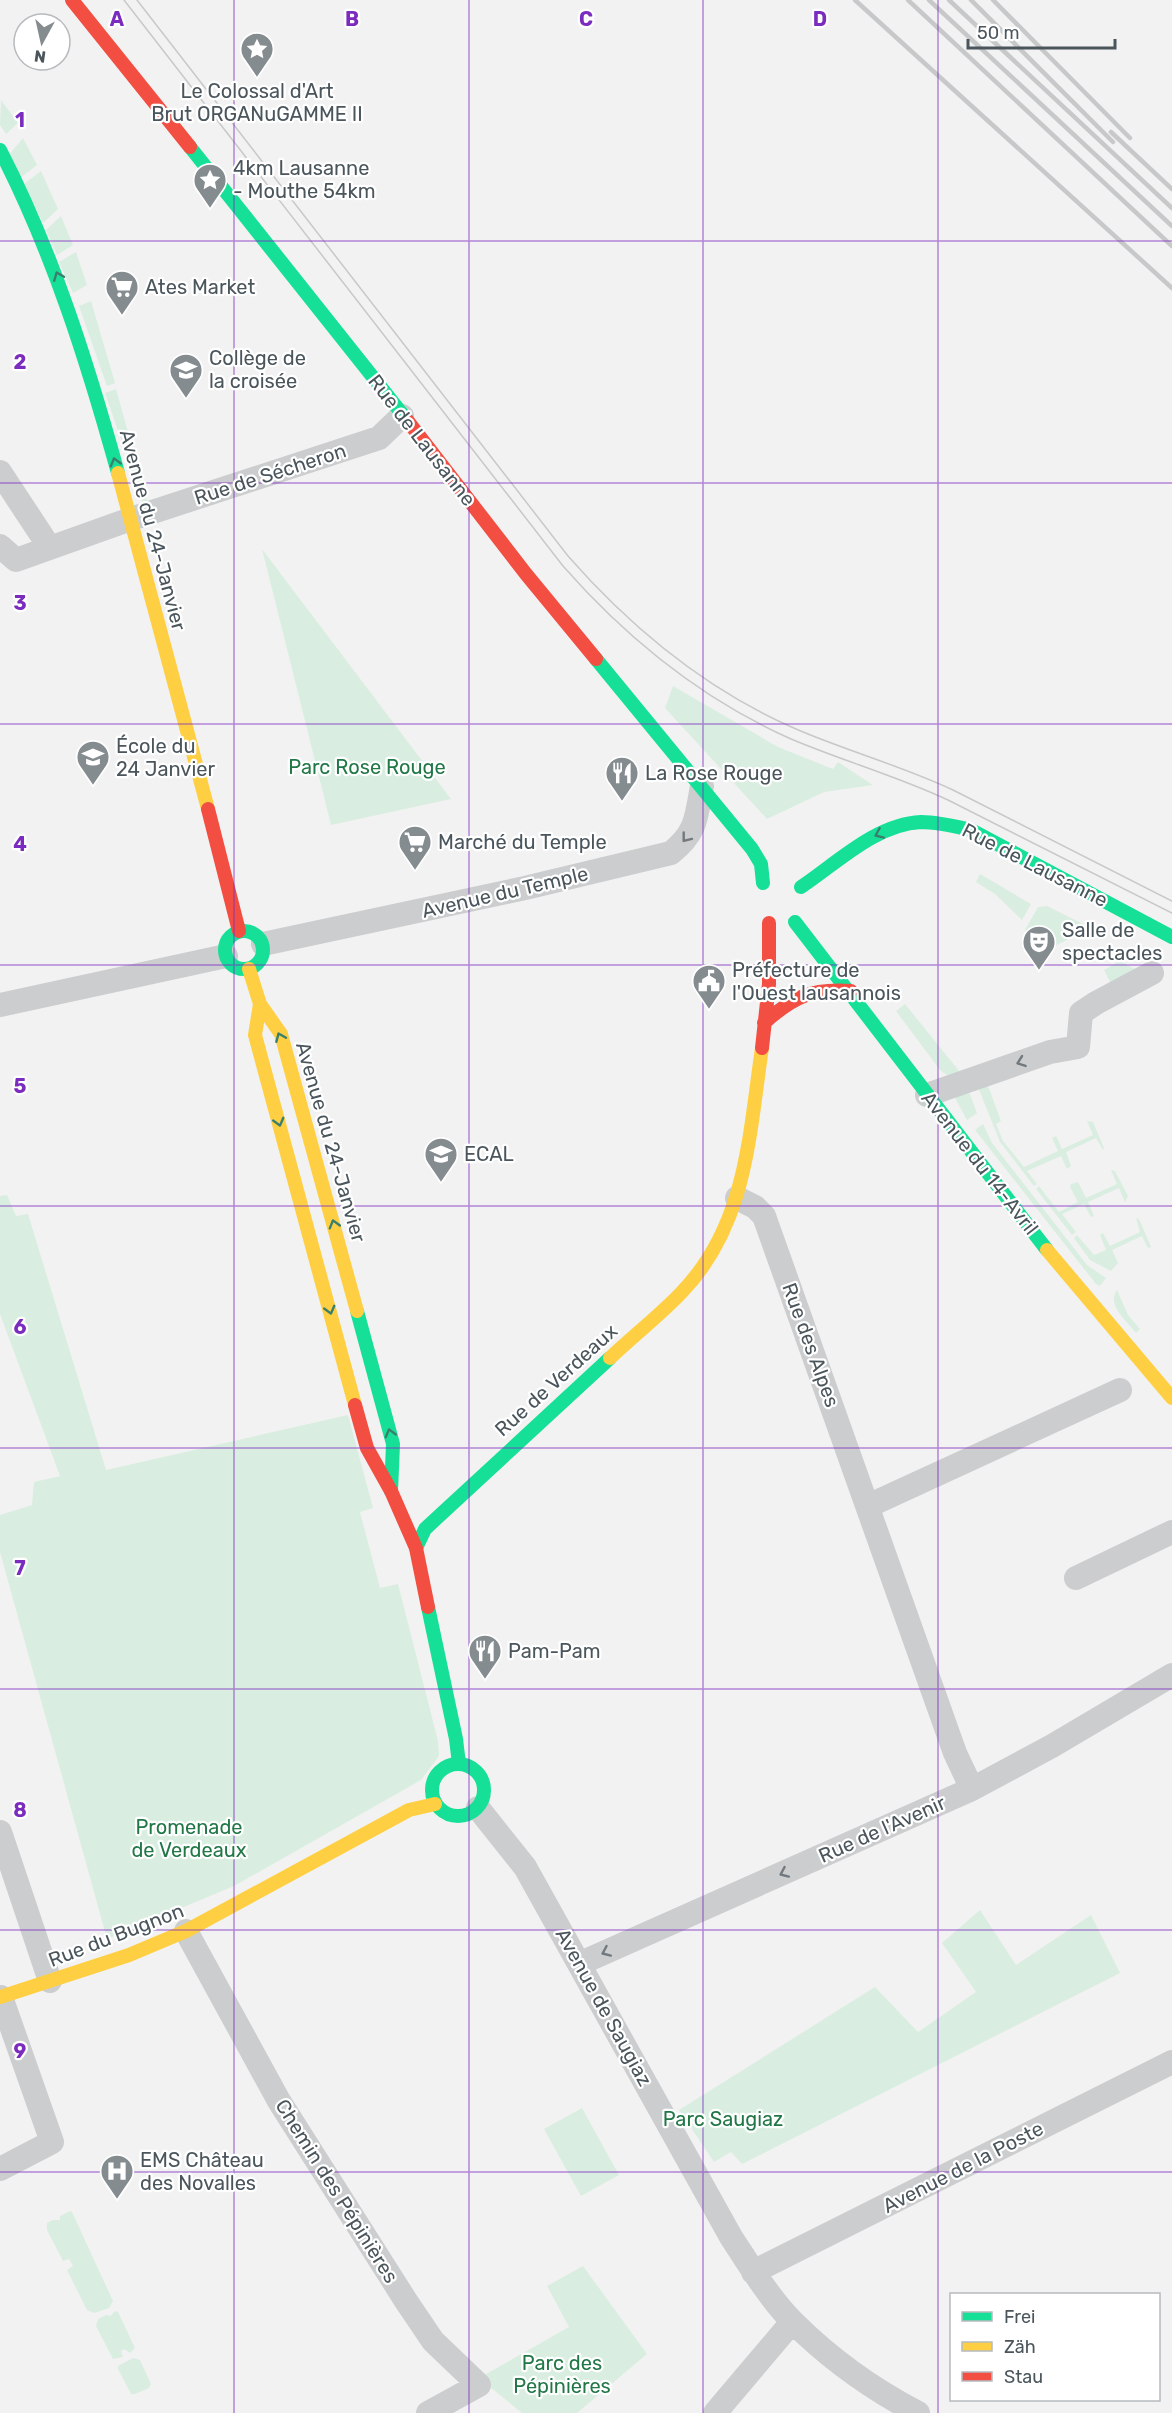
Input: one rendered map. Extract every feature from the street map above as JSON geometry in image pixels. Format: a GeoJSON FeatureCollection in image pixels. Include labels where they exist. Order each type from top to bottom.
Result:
{"type":"FeatureCollection","features":[{"type":"Feature","properties":{"kind":"street","name":"Rue de Lausanne"},"geometry":{"type":"LineString","coordinates":[[72,0],[332,323],[526,574],[702,786],[761,864],[760,889],[789,880],[821,874],[852,849],[873,836],[907,824],[935,821],[971,830],[1172,937]]}},
{"type":"Feature","properties":{"kind":"street","name":"Avenue du 24-Janvier"},"geometry":{"type":"LineString","coordinates":[[0,150],[13,173],[69,305],[130,519],[239,931]]}},
{"type":"Feature","properties":{"kind":"street","name":"Rue de Sécheron"},"geometry":{"type":"LineString","coordinates":[[0,546],[16,560],[130,519],[379,438],[402,416]]}},
{"type":"Feature","properties":{"kind":"street"},"geometry":{"type":"LineString","coordinates":[[0,472],[50,548]]}},
{"type":"Feature","properties":{"kind":"street","name":"Avenue du Temple"},"geometry":{"type":"LineString","coordinates":[[263,944],[525,888],[671,853],[685,842],[694,826],[702,786]]}},
{"type":"Feature","properties":{"kind":"street"},"geometry":{"type":"LineString","coordinates":[[789,880],[805,906],[795,921]]}},
{"type":"Feature","properties":{"kind":"street","name":"Rue de Verdeaux"},"geometry":{"type":"LineString","coordinates":[[416,1548],[425,1529],[682,1292],[716,1245],[737,1198],[745,1163],[764,1023],[771,944],[764,919],[782,926],[795,921]]}},
{"type":"Feature","properties":{"kind":"street","name":"Avenue du 14-Avril"},"geometry":{"type":"LineString","coordinates":[[795,921],[1066,1273],[1172,1398]]}},
{"type":"Feature","properties":{"kind":"street"},"geometry":{"type":"LineString","coordinates":[[239,931],[256,934],[263,944],[262,957],[249,969],[232,965],[226,956],[226,944],[233,934],[239,931]]}},
{"type":"Feature","properties":{"kind":"street"},"geometry":{"type":"LineString","coordinates":[[0,1005],[226,956]]}},
{"type":"Feature","properties":{"kind":"street","name":"Avenue du 24-Janvier"},"geometry":{"type":"LineString","coordinates":[[249,969],[260,1004],[281,1034],[345,1262],[393,1444],[391,1491]]}},
{"type":"Feature","properties":{"kind":"street"},"geometry":{"type":"LineString","coordinates":[[927,1095],[1050,1052],[1078,1047],[1081,1013],[1152,973]]}},
{"type":"Feature","properties":{"kind":"street"},"geometry":{"type":"LineString","coordinates":[[764,1023],[784,1004],[806,994],[825,989],[851,991]]}},
{"type":"Feature","properties":{"kind":"street","name":"Avenue du 24-Janvier"},"geometry":{"type":"LineString","coordinates":[[260,1004],[255,1035],[367,1448],[391,1491],[416,1548]]}},
{"type":"Feature","properties":{"kind":"street","name":"Rue des Alpes"},"geometry":{"type":"LineString","coordinates":[[737,1198],[755,1207],[764,1216],[955,1753],[972,1789]]}},
{"type":"Feature","properties":{"kind":"street","name":"Avenue du 24-Janvier"},"geometry":{"type":"LineString","coordinates":[[319,1268],[345,1262]]}},
{"type":"Feature","properties":{"kind":"street"},"geometry":{"type":"LineString","coordinates":[[868,1506],[1120,1390]]}},
{"type":"Feature","properties":{"kind":"street"},"geometry":{"type":"LineString","coordinates":[[355,1403],[381,1397]]}},
{"type":"Feature","properties":{"kind":"street"},"geometry":{"type":"LineString","coordinates":[[1076,1578],[1172,1532]]}},
{"type":"Feature","properties":{"kind":"street"},"geometry":{"type":"LineString","coordinates":[[416,1548],[456,1739],[459,1764]]}},
{"type":"Feature","properties":{"kind":"street","name":"Rue de l'Avenir"},"geometry":{"type":"LineString","coordinates":[[581,1963],[972,1789],[1052,1746],[1172,1675]]}},
{"type":"Feature","properties":{"kind":"street"},"geometry":{"type":"LineString","coordinates":[[459,1764],[475,1770],[484,1784],[485,1792],[478,1808],[464,1816],[456,1817],[448,1815],[435,1804],[432,1797],[434,1780],[444,1768],[459,1764]]}},
{"type":"Feature","properties":{"kind":"street","name":"Rue du Bugnon"},"geometry":{"type":"LineString","coordinates":[[1,1997],[129,1955],[186,1931],[409,1810],[435,1804]]}},
{"type":"Feature","properties":{"kind":"street","name":"Avenue de Saugiaz"},"geometry":{"type":"LineString","coordinates":[[478,1808],[525,1867],[581,1963],[731,2237],[753,2272],[792,2322],[857,2377],[917,2413]]}},
{"type":"Feature","properties":{"kind":"street"},"geometry":{"type":"LineString","coordinates":[[0,1833],[50,1981]]}},
{"type":"Feature","properties":{"kind":"street","name":"Chemin des Pépinières"},"geometry":{"type":"LineString","coordinates":[[186,1931],[279,2101],[406,2301],[434,2341],[479,2385],[428,2413]]}},
{"type":"Feature","properties":{"kind":"street"},"geometry":{"type":"LineString","coordinates":[[0,2169],[52,2142],[1,1997]]}},
{"type":"Feature","properties":{"kind":"street","name":"Avenue de la Poste"},"geometry":{"type":"LineString","coordinates":[[753,2272],[1172,2062]]}},
{"type":"Feature","properties":{"kind":"street"},"geometry":{"type":"LineString","coordinates":[[715,2413],[792,2322]]}},
{"type":"Feature","properties":{"kind":"green space"},"geometry":{"type":"Polygon","coordinates":[[[1,100],[18,123],[6,134],[0,125],[1,100]]]}},
{"type":"Feature","properties":{"kind":"green space"},"geometry":{"type":"Polygon","coordinates":[[[23,138],[37,165],[20,178],[8,156],[23,138]]]}},
{"type":"Feature","properties":{"kind":"green space"},"geometry":{"type":"Polygon","coordinates":[[[41,171],[58,209],[43,223],[24,184],[41,171]]]}},
{"type":"Feature","properties":{"kind":"green space"},"geometry":{"type":"Polygon","coordinates":[[[61,216],[73,245],[57,255],[46,230],[61,216]]]}},
{"type":"Feature","properties":{"kind":"green space"},"geometry":{"type":"Polygon","coordinates":[[[76,252],[87,285],[73,293],[59,262],[76,252]]]}},
{"type":"Feature","properties":{"kind":"green space"},"geometry":{"type":"Polygon","coordinates":[[[91,301],[115,383],[107,386],[79,306],[91,301]]]}},
{"type":"Feature","properties":{"kind":"green space"},"geometry":{"type":"Polygon","coordinates":[[[116,389],[148,504],[143,503],[105,393],[116,389]]]}},
{"type":"Feature","properties":{"kind":"green space","name":"Parc Rose Rouge"},"geometry":{"type":"Polygon","coordinates":[[[262,549],[451,799],[331,825],[262,549]]]}},
{"type":"Feature","properties":{"kind":"green space"},"geometry":{"type":"Polygon","coordinates":[[[673,686],[778,747],[833,769],[838,762],[873,785],[824,792],[767,819],[665,708],[673,686]]]}},
{"type":"Feature","properties":{"kind":"green space"},"geometry":{"type":"Polygon","coordinates":[[[980,874],[1031,904],[1022,920],[995,894],[976,882],[980,874]]]}},
{"type":"Feature","properties":{"kind":"green space"},"geometry":{"type":"Polygon","coordinates":[[[1047,906],[1085,925],[1080,933],[1047,950],[1025,930],[1038,907],[1047,906]]]}},
{"type":"Feature","properties":{"kind":"green space"},"geometry":{"type":"Polygon","coordinates":[[[1120,961],[1140,972],[1112,986],[1104,970],[1120,961]]]}},
{"type":"Feature","properties":{"kind":"green space"},"geometry":{"type":"Polygon","coordinates":[[[905,1004],[964,1077],[957,1078],[940,1070],[896,1011],[905,1004]]]}},
{"type":"Feature","properties":{"kind":"green space"},"geometry":{"type":"Polygon","coordinates":[[[987,1083],[1001,1121],[996,1124],[1003,1141],[1024,1167],[1058,1151],[1052,1138],[1056,1136],[1062,1149],[1093,1135],[1087,1121],[1093,1122],[1103,1150],[1096,1138],[1066,1152],[1071,1166],[1067,1169],[1061,1156],[1027,1171],[1037,1184],[1034,1186],[1000,1142],[978,1087],[987,1083]]]}},
{"type":"Feature","properties":{"kind":"green space"},"geometry":{"type":"Polygon","coordinates":[[[968,1089],[977,1113],[967,1120],[954,1096],[968,1089]]]}},
{"type":"Feature","properties":{"kind":"green space"},"geometry":{"type":"Polygon","coordinates":[[[983,1124],[992,1143],[1087,1265],[1106,1278],[1100,1286],[1096,1284],[975,1130],[983,1124]]]}},
{"type":"Feature","properties":{"kind":"green space"},"geometry":{"type":"Polygon","coordinates":[[[1111,1170],[1115,1171],[1128,1196],[1125,1202],[1119,1188],[1088,1202],[1094,1216],[1091,1217],[1084,1204],[1062,1214],[1076,1232],[1072,1235],[1036,1189],[1039,1186],[1059,1212],[1078,1202],[1070,1187],[1071,1184],[1078,1182],[1086,1198],[1117,1184],[1111,1170]]]}},
{"type":"Feature","properties":{"kind":"green space","name":"Promenade de Verdeaux"},"geometry":{"type":"Polygon","coordinates":[[[7,1195],[16,1216],[28,1214],[106,1470],[348,1415],[373,1508],[360,1512],[380,1588],[398,1584],[438,1741],[439,1756],[421,1780],[234,1886],[107,1939],[0,1552],[0,1515],[32,1505],[34,1482],[60,1476],[0,1314],[0,1196],[7,1195]]]}},
{"type":"Feature","properties":{"kind":"green space"},"geometry":{"type":"Polygon","coordinates":[[[1136,1218],[1139,1219],[1151,1247],[1148,1248],[1142,1236],[1112,1250],[1118,1263],[1111,1271],[1090,1260],[1074,1238],[1077,1235],[1094,1255],[1106,1250],[1100,1235],[1103,1233],[1110,1246],[1140,1232],[1136,1218]]]}},
{"type":"Feature","properties":{"kind":"green space"},"geometry":{"type":"Polygon","coordinates":[[[1117,1290],[1128,1315],[1140,1329],[1136,1333],[1116,1307],[1114,1296],[1117,1290]]]}},
{"type":"Feature","properties":{"kind":"green space","name":"Parc Saugiaz"},"geometry":{"type":"Polygon","coordinates":[[[980,1910],[1016,1965],[1091,1915],[1120,1973],[742,2164],[731,2152],[714,2162],[679,2110],[875,1987],[918,2032],[976,1992],[942,1943],[980,1910]]]}},
{"type":"Feature","properties":{"kind":"green space"},"geometry":{"type":"Polygon","coordinates":[[[582,2108],[619,2175],[581,2196],[544,2129],[582,2108]]]}},
{"type":"Feature","properties":{"kind":"green space"},"geometry":{"type":"Polygon","coordinates":[[[70,2211],[113,2301],[109,2308],[94,2313],[87,2310],[67,2270],[73,2266],[69,2259],[63,2261],[47,2230],[47,2223],[60,2220],[60,2216],[70,2211]]]}},
{"type":"Feature","properties":{"kind":"green space","name":"Parc des Pépinières"},"geometry":{"type":"Polygon","coordinates":[[[583,2266],[647,2354],[577,2413],[522,2413],[479,2378],[569,2327],[547,2286],[583,2266]]]}},
{"type":"Feature","properties":{"kind":"green space"},"geometry":{"type":"Polygon","coordinates":[[[115,2311],[118,2312],[135,2348],[130,2353],[124,2349],[121,2351],[123,2357],[113,2359],[96,2326],[98,2319],[106,2315],[110,2316],[115,2311]]]}},
{"type":"Feature","properties":{"kind":"green space"},"geometry":{"type":"Polygon","coordinates":[[[133,2358],[140,2360],[151,2384],[149,2388],[131,2394],[118,2366],[133,2358]]]}},
{"type":"Feature","properties":{"kind":"tram line"},"geometry":{"type":"LineString","coordinates":[[124,0],[563,566],[613,619],[640,643],[696,686],[758,723],[791,739],[948,800],[1172,913]]}},
{"type":"Feature","properties":{"kind":"tram line"},"geometry":{"type":"LineString","coordinates":[[137,0],[568,556],[592,583],[645,633],[701,676],[731,696],[763,713],[815,737],[914,773],[953,790],[1172,901]]}},
{"type":"Feature","properties":{"kind":"railway"},"geometry":{"type":"LineString","coordinates":[[855,0],[1172,288]]}},
{"type":"Feature","properties":{"kind":"railway"},"geometry":{"type":"LineString","coordinates":[[908,0],[1172,246]]}},
{"type":"Feature","properties":{"kind":"railway"},"geometry":{"type":"LineString","coordinates":[[929,0],[1172,226]]}},
{"type":"Feature","properties":{"kind":"railway"},"geometry":{"type":"LineString","coordinates":[[949,0],[1172,208]]}},
{"type":"Feature","properties":{"kind":"railway"},"geometry":{"type":"LineString","coordinates":[[971,0],[1113,142]]}},
{"type":"Feature","properties":{"kind":"railway"},"geometry":{"type":"LineString","coordinates":[[993,0],[1130,138]]}},
{"type":"Feature","properties":{"kind":"railway"},"geometry":{"type":"LineString","coordinates":[[1111,132],[1172,189]]}},
{"type":"Feature","properties":{"kind":"traffic: fast"},"geometry":{"type":"LineString","coordinates":[[190,147],[407,420]]}},
{"type":"Feature","properties":{"kind":"traffic: fast"},"geometry":{"type":"LineString","coordinates":[[0,150],[36,228],[67,308],[118,473]]}},
{"type":"Feature","properties":{"kind":"traffic: fast"},"geometry":{"type":"LineString","coordinates":[[596,659],[752,849],[761,864],[763,883]]}},
{"type":"Feature","properties":{"kind":"traffic: fast"},"geometry":{"type":"LineString","coordinates":[[801,887],[858,846],[888,830],[904,824],[940,823],[971,830],[1172,937]]}},
{"type":"Feature","properties":{"kind":"traffic: fast"},"geometry":{"type":"LineString","coordinates":[[795,922],[1047,1250]]}},
{"type":"Feature","properties":{"kind":"traffic: fast"},"geometry":{"type":"LineString","coordinates":[[244,931],[258,936],[263,950],[258,964],[244,969],[230,964],[225,950],[230,936],[244,931]]}},
{"type":"Feature","properties":{"kind":"traffic: fast"},"geometry":{"type":"LineString","coordinates":[[357,1311],[393,1444],[391,1491]]}},
{"type":"Feature","properties":{"kind":"traffic: fast"},"geometry":{"type":"LineString","coordinates":[[416,1548],[425,1529],[610,1358]]}},
{"type":"Feature","properties":{"kind":"traffic: fast"},"geometry":{"type":"LineString","coordinates":[[428,1607],[456,1739],[459,1764]]}},
{"type":"Feature","properties":{"kind":"traffic: fast"},"geometry":{"type":"LineString","coordinates":[[453,1764],[463,1764],[477,1771],[484,1790],[477,1809],[463,1816],[453,1816],[443,1812],[436,1805],[432,1795],[432,1785],[436,1775],[443,1768],[453,1764]]}},
{"type":"Feature","properties":{"kind":"traffic: slow"},"geometry":{"type":"LineString","coordinates":[[118,473],[208,809]]}},
{"type":"Feature","properties":{"kind":"traffic: slow"},"geometry":{"type":"LineString","coordinates":[[249,969],[260,1004],[255,1035],[355,1405]]}},
{"type":"Feature","properties":{"kind":"traffic: slow"},"geometry":{"type":"LineString","coordinates":[[260,1004],[281,1034],[357,1311]]}},
{"type":"Feature","properties":{"kind":"traffic: slow"},"geometry":{"type":"LineString","coordinates":[[610,1358],[681,1293],[703,1267],[720,1238],[741,1178],[748,1146],[762,1048]]}},
{"type":"Feature","properties":{"kind":"traffic: slow"},"geometry":{"type":"LineString","coordinates":[[1047,1250],[1172,1398]]}},
{"type":"Feature","properties":{"kind":"traffic: slow"},"geometry":{"type":"LineString","coordinates":[[0,1997],[129,1955],[186,1931],[409,1810],[435,1804]]}},
{"type":"Feature","properties":{"kind":"traffic: jam"},"geometry":{"type":"LineString","coordinates":[[72,0],[190,147]]}},
{"type":"Feature","properties":{"kind":"traffic: jam"},"geometry":{"type":"LineString","coordinates":[[407,420],[526,574],[596,659]]}},
{"type":"Feature","properties":{"kind":"traffic: jam"},"geometry":{"type":"LineString","coordinates":[[208,809],[239,931]]}},
{"type":"Feature","properties":{"kind":"traffic: jam"},"geometry":{"type":"LineString","coordinates":[[762,1048],[769,984],[769,923]]}},
{"type":"Feature","properties":{"kind":"traffic: jam"},"geometry":{"type":"LineString","coordinates":[[764,1023],[803,996],[825,991],[851,991]]}},
{"type":"Feature","properties":{"kind":"traffic: jam"},"geometry":{"type":"LineString","coordinates":[[355,1405],[367,1448],[391,1491],[416,1548],[428,1607]]}},
{"type":"Feature","properties":{"kind":"place","name":"Le Colossal d'Art Brut ORGANuGAMME II"},"geometry":{"type":"Point","coordinates":[257,78]}},
{"type":"Feature","properties":{"kind":"place","name":"4km Lausanne - Mouthe 54km"},"geometry":{"type":"Point","coordinates":[210,209]}},
{"type":"Feature","properties":{"kind":"place","name":"Ates Market"},"geometry":{"type":"Point","coordinates":[122,316]}},
{"type":"Feature","properties":{"kind":"place","name":"Collège de la croisée"},"geometry":{"type":"Point","coordinates":[186,399]}},
{"type":"Feature","properties":{"kind":"place","name":"École du 24 Janvier"},"geometry":{"type":"Point","coordinates":[93,786]}},
{"type":"Feature","properties":{"kind":"place","name":"La Rose Rouge"},"geometry":{"type":"Point","coordinates":[622,802]}},
{"type":"Feature","properties":{"kind":"place","name":"Marché du Temple"},"geometry":{"type":"Point","coordinates":[415,871]}},
{"type":"Feature","properties":{"kind":"place","name":"Salle de spectacles"},"geometry":{"type":"Point","coordinates":[1039,971]}},
{"type":"Feature","properties":{"kind":"place","name":"Préfecture de l'Ouest lausannois"},"geometry":{"type":"Point","coordinates":[709,1010]}},
{"type":"Feature","properties":{"kind":"place","name":"ECAL"},"geometry":{"type":"Point","coordinates":[441,1183]}},
{"type":"Feature","properties":{"kind":"place","name":"Pam-Pam"},"geometry":{"type":"Point","coordinates":[485,1680]}},
{"type":"Feature","properties":{"kind":"place","name":"EMS Château des Novalles"},"geometry":{"type":"Point","coordinates":[117,2200]}}]}
